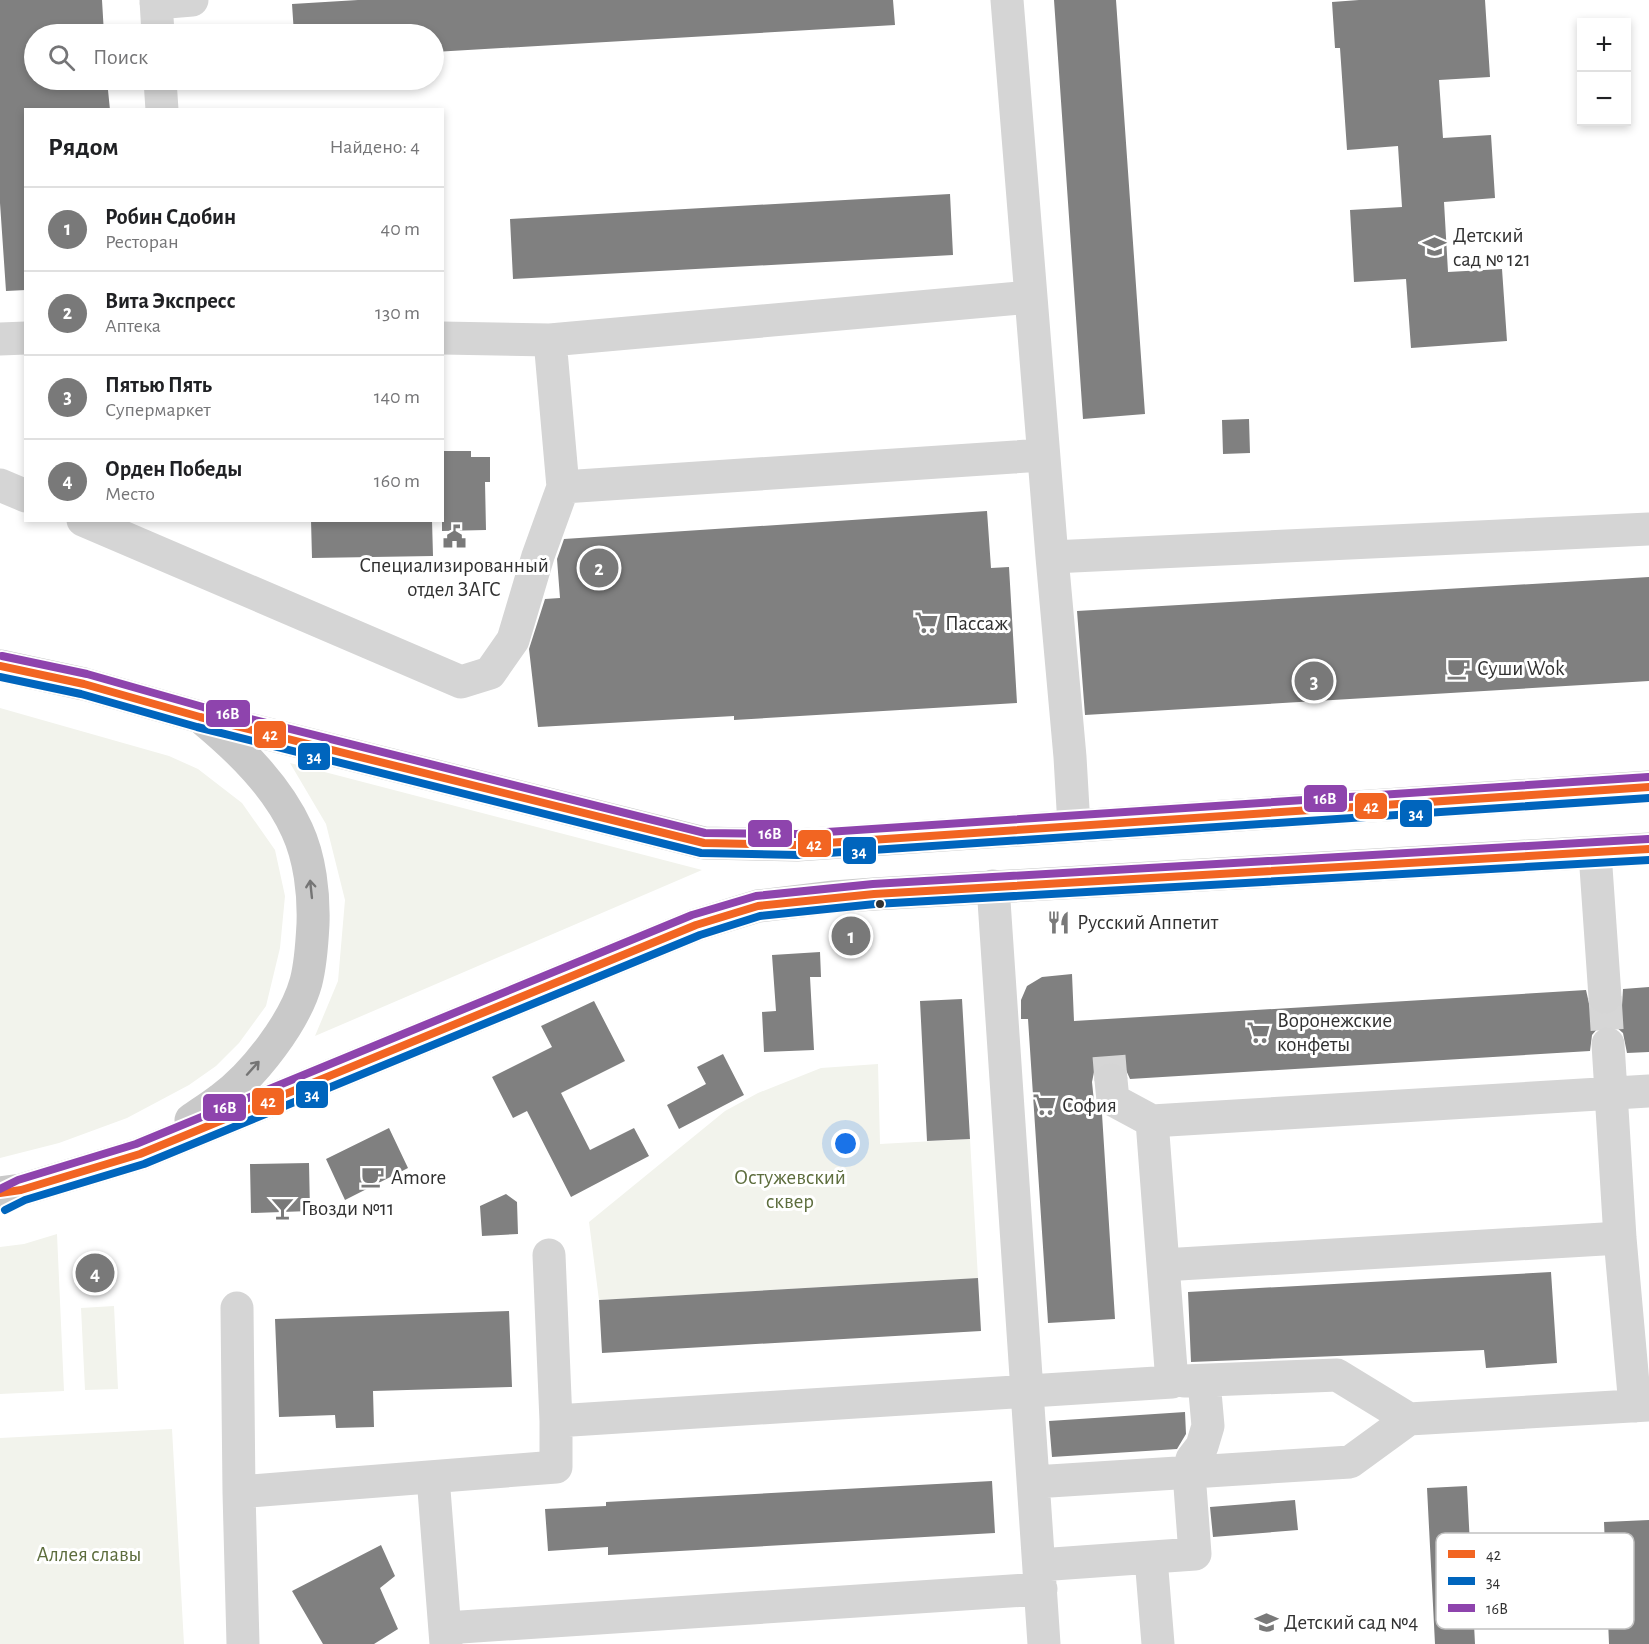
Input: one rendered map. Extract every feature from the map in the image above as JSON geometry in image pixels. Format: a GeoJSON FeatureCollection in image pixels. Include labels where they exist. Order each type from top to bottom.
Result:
{"type":"FeatureCollection","features":[{"type":"Feature","properties":{"kind":"main road"},"geometry":{"type":"LineString","coordinates":[[0,666],[84,684],[200,717],[704,843],[797,845],[1649,787]]}},
{"type":"Feature","properties":{"kind":"main road"},"geometry":{"type":"LineString","coordinates":[[140,1154],[223,1098],[258,1062],[294,1013],[305,983],[311,950],[313,911],[311,882],[297,831],[266,783],[246,758],[200,717]]}},
{"type":"Feature","properties":{"kind":"main road"},"geometry":{"type":"LineString","coordinates":[[7,1194],[140,1154],[696,925],[758,906],[834,897],[993,886],[1649,849]]}},
{"type":"Feature","properties":{"kind":"lane"},"geometry":{"type":"LineString","coordinates":[[157,12],[192,0]]}},
{"type":"Feature","properties":{"kind":"lane"},"geometry":{"type":"LineString","coordinates":[[1007,0],[1074,826]]}},
{"type":"Feature","properties":{"kind":"lane"},"geometry":{"type":"LineString","coordinates":[[161,90],[162,108]]}},
{"type":"Feature","properties":{"kind":"lane"},"geometry":{"type":"LineString","coordinates":[[444,338],[550,340],[1030,297]]}},
{"type":"Feature","properties":{"kind":"lane"},"geometry":{"type":"LineString","coordinates":[[0,339],[24,338]]}},
{"type":"Feature","properties":{"kind":"lane"},"geometry":{"type":"LineString","coordinates":[[88,522],[461,682],[490,674],[513,640],[538,556],[563,487],[550,340]]}},
{"type":"Feature","properties":{"kind":"lane"},"geometry":{"type":"LineString","coordinates":[[563,487],[1043,455]]}},
{"type":"Feature","properties":{"kind":"lane"},"geometry":{"type":"LineString","coordinates":[[0,485],[24,495]]}},
{"type":"Feature","properties":{"kind":"lane"},"geometry":{"type":"LineString","coordinates":[[1052,557],[1649,529]]}},
{"type":"Feature","properties":{"kind":"lane"},"geometry":{"type":"LineString","coordinates":[[1595,852],[1605,997]]}},
{"type":"Feature","properties":{"kind":"lane"},"geometry":{"type":"LineString","coordinates":[[993,886],[1044,1644]]}},
{"type":"Feature","properties":{"kind":"lane"},"geometry":{"type":"LineString","coordinates":[[1034,1482],[1350,1462],[1409,1419],[1642,1405],[1620,1238],[1608,1044]]}},
{"type":"Feature","properties":{"kind":"lane"},"geometry":{"type":"LineString","coordinates":[[1111,1080],[1113,1100],[1152,1121],[1649,1091]]}},
{"type":"Feature","properties":{"kind":"lane"},"geometry":{"type":"LineString","coordinates":[[1152,1121],[1172,1382]]}},
{"type":"Feature","properties":{"kind":"lane"},"geometry":{"type":"LineString","coordinates":[[1163,1265],[1620,1238]]}},
{"type":"Feature","properties":{"kind":"lane"},"geometry":{"type":"LineString","coordinates":[[239,1492],[556,1467],[549,1255]]}},
{"type":"Feature","properties":{"kind":"lane"},"geometry":{"type":"LineString","coordinates":[[237,1308],[243,1644]]}},
{"type":"Feature","properties":{"kind":"lane"},"geometry":{"type":"LineString","coordinates":[[556,1421],[1204,1380],[1337,1375],[1409,1419]]}},
{"type":"Feature","properties":{"kind":"lane"},"geometry":{"type":"LineString","coordinates":[[433,1477],[446,1636],[1040,1577],[1151,1558],[1195,1554],[1189,1473],[1192,1459],[1202,1446],[1208,1426],[1204,1380]]}},
{"type":"Feature","properties":{"kind":"lane"},"geometry":{"type":"LineString","coordinates":[[1151,1558],[1158,1644]]}},
{"type":"Feature","properties":{"kind":"green space"},"geometry":{"type":"Polygon","coordinates":[[[0,708],[169,756],[198,769],[242,803],[275,850],[285,896],[280,948],[266,1006],[239,1043],[216,1066],[189,1085],[127,1118],[59,1143],[0,1158],[0,708]]]}},
{"type":"Feature","properties":{"kind":"green space"},"geometry":{"type":"Polygon","coordinates":[[[290,763],[702,870],[315,1036],[338,981],[345,900],[326,824],[290,763]]]}},
{"type":"Feature","properties":{"kind":"green space","name":"Остужевский сквер"},"geometry":{"type":"Polygon","coordinates":[[[878,1064],[880,1144],[970,1139],[978,1278],[599,1300],[589,1222],[725,1111],[758,1093],[821,1068],[878,1064]]]}},
{"type":"Feature","properties":{"kind":"green space"},"geometry":{"type":"Polygon","coordinates":[[[57,1234],[64,1391],[0,1394],[0,1247],[24,1244],[57,1234]]]}},
{"type":"Feature","properties":{"kind":"green space"},"geometry":{"type":"Polygon","coordinates":[[[114,1306],[118,1389],[85,1390],[81,1308],[114,1306]]]}},
{"type":"Feature","properties":{"kind":"green space","name":"Аллея славы"},"geometry":{"type":"Polygon","coordinates":[[[172,1429],[184,1644],[0,1644],[0,1438],[172,1429]]]}},
{"type":"Feature","properties":{"kind":"building"},"geometry":{"type":"Polygon","coordinates":[[[0,0],[102,0],[103,24],[24,24],[24,90],[108,90],[110,108],[24,108],[24,290],[6,291],[0,203],[0,0]]]}},
{"type":"Feature","properties":{"kind":"building"},"geometry":{"type":"Polygon","coordinates":[[[358,0],[893,0],[895,25],[444,51],[444,24],[293,24],[292,4],[358,0]]]}},
{"type":"Feature","properties":{"kind":"building"},"geometry":{"type":"Polygon","coordinates":[[[1054,0],[1116,0],[1145,414],[1083,419],[1054,0]]]}},
{"type":"Feature","properties":{"kind":"building"},"geometry":{"type":"Polygon","coordinates":[[[1485,0],[1490,77],[1439,80],[1443,138],[1491,135],[1495,198],[1444,202],[1448,272],[1502,269],[1507,341],[1411,348],[1406,279],[1354,282],[1350,210],[1402,207],[1398,146],[1347,150],[1340,48],[1335,48],[1332,2],[1485,0]]]}},
{"type":"Feature","properties":{"kind":"building"},"geometry":{"type":"Polygon","coordinates":[[[950,194],[953,255],[513,279],[510,219],[950,194]]]}},
{"type":"Feature","properties":{"kind":"building"},"geometry":{"type":"Polygon","coordinates":[[[1249,419],[1250,453],[1223,454],[1222,420],[1249,419]]]}},
{"type":"Feature","properties":{"kind":"building"},"geometry":{"type":"Polygon","coordinates":[[[444,451],[471,451],[471,457],[490,457],[490,482],[485,482],[486,530],[442,531],[444,451]]]}},
{"type":"Feature","properties":{"kind":"building"},"geometry":{"type":"Polygon","coordinates":[[[987,511],[991,568],[1009,567],[1017,703],[734,720],[734,716],[538,727],[529,649],[545,599],[560,598],[557,559],[564,539],[987,511]]]}},
{"type":"Feature","properties":{"kind":"building"},"geometry":{"type":"Polygon","coordinates":[[[311,522],[432,522],[433,556],[312,558],[311,522]]]}},
{"type":"Feature","properties":{"kind":"building"},"geometry":{"type":"Polygon","coordinates":[[[1649,577],[1649,681],[1085,715],[1077,611],[1649,577]]]}},
{"type":"Feature","properties":{"kind":"building"},"geometry":{"type":"Polygon","coordinates":[[[820,952],[821,977],[810,977],[814,1050],[764,1052],[762,1012],[776,1011],[772,955],[820,952]]]}},
{"type":"Feature","properties":{"kind":"building"},"geometry":{"type":"Polygon","coordinates":[[[1072,974],[1074,1021],[1586,990],[1590,1008],[1596,1014],[1606,1016],[1615,1013],[1622,1006],[1623,989],[1649,987],[1649,1052],[1627,1053],[1623,1033],[1616,1027],[1607,1025],[1598,1028],[1592,1035],[1590,1051],[1130,1079],[1126,1070],[1119,1063],[1110,1061],[1101,1065],[1094,1072],[1092,1082],[1094,1102],[1097,1110],[1102,1114],[1115,1319],[1048,1323],[1028,1019],[1021,1019],[1021,1000],[1027,986],[1042,977],[1072,974]]]}},
{"type":"Feature","properties":{"kind":"building"},"geometry":{"type":"Polygon","coordinates":[[[962,999],[970,1139],[927,1141],[920,1001],[962,999]]]}},
{"type":"Feature","properties":{"kind":"building"},"geometry":{"type":"Polygon","coordinates":[[[594,1001],[625,1061],[561,1093],[590,1150],[634,1128],[649,1156],[571,1197],[527,1111],[513,1118],[492,1077],[552,1047],[541,1026],[594,1001]]]}},
{"type":"Feature","properties":{"kind":"building"},"geometry":{"type":"Polygon","coordinates":[[[723,1054],[744,1095],[679,1129],[667,1105],[706,1084],[697,1067],[723,1054]]]}},
{"type":"Feature","properties":{"kind":"building"},"geometry":{"type":"Polygon","coordinates":[[[389,1128],[408,1168],[345,1200],[326,1159],[389,1128]]]}},
{"type":"Feature","properties":{"kind":"building"},"geometry":{"type":"Polygon","coordinates":[[[309,1163],[310,1211],[251,1213],[250,1164],[309,1163]]]}},
{"type":"Feature","properties":{"kind":"building"},"geometry":{"type":"Polygon","coordinates":[[[506,1194],[517,1202],[518,1234],[482,1236],[480,1206],[506,1194]]]}},
{"type":"Feature","properties":{"kind":"building"},"geometry":{"type":"Polygon","coordinates":[[[1551,1272],[1557,1363],[1486,1368],[1484,1350],[1191,1362],[1188,1292],[1551,1272]]]}},
{"type":"Feature","properties":{"kind":"building"},"geometry":{"type":"Polygon","coordinates":[[[978,1278],[981,1331],[602,1353],[599,1300],[978,1278]]]}},
{"type":"Feature","properties":{"kind":"building"},"geometry":{"type":"Polygon","coordinates":[[[509,1311],[512,1387],[373,1391],[374,1427],[336,1428],[335,1415],[279,1417],[275,1319],[509,1311]]]}},
{"type":"Feature","properties":{"kind":"building"},"geometry":{"type":"Polygon","coordinates":[[[1185,1412],[1186,1434],[1177,1449],[1052,1457],[1049,1421],[1185,1412]]]}},
{"type":"Feature","properties":{"kind":"building"},"geometry":{"type":"Polygon","coordinates":[[[992,1481],[995,1533],[608,1555],[608,1547],[548,1551],[545,1509],[606,1506],[606,1502],[992,1481]]]}},
{"type":"Feature","properties":{"kind":"building"},"geometry":{"type":"Polygon","coordinates":[[[1467,1486],[1469,1533],[1436,1533],[1436,1629],[1474,1629],[1475,1644],[1435,1644],[1427,1488],[1467,1486]]]}},
{"type":"Feature","properties":{"kind":"building"},"geometry":{"type":"Polygon","coordinates":[[[1295,1500],[1298,1530],[1213,1537],[1210,1507],[1295,1500]]]}},
{"type":"Feature","properties":{"kind":"building"},"geometry":{"type":"Polygon","coordinates":[[[1649,1520],[1649,1644],[1609,1644],[1608,1629],[1634,1629],[1634,1533],[1604,1533],[1604,1522],[1649,1520]]]}},
{"type":"Feature","properties":{"kind":"building"},"geometry":{"type":"Polygon","coordinates":[[[381,1545],[395,1576],[380,1588],[398,1629],[374,1644],[323,1644],[292,1591],[381,1545]]]}},
{"type":"Feature","properties":{"kind":"tunnel"},"geometry":{"type":"LineString","coordinates":[[1605,997],[1608,1044]]}},
{"type":"Feature","properties":{"kind":"tunnel"},"geometry":{"type":"LineString","coordinates":[[1109,1056],[1111,1080]]}},
{"type":"Feature","properties":{"kind":"transit line","name":"16В"},"geometry":{"type":"LineString","coordinates":[[2,656],[87,674],[203,707],[705,833],[797,834],[1648,777]]}},
{"type":"Feature","properties":{"kind":"transit line","name":"42"},"geometry":{"type":"LineString","coordinates":[[0,666],[84,684],[200,717],[704,843],[797,845],[1649,787]]}},
{"type":"Feature","properties":{"kind":"transit line","name":"34"},"geometry":{"type":"LineString","coordinates":[[0,677],[81,694],[197,727],[701,853],[798,855],[1649,798]]}},
{"type":"Feature","properties":{"kind":"transit line","name":"16В"},"geometry":{"type":"LineString","coordinates":[[0,1189],[18,1180],[136,1144],[692,915],[756,896],[873,884],[1648,839]]}},
{"type":"Feature","properties":{"kind":"transit line","name":"42"},"geometry":{"type":"LineString","coordinates":[[0,1193],[21,1190],[140,1154],[696,925],[758,906],[874,894],[1649,849]]}},
{"type":"Feature","properties":{"kind":"transit line","name":"34"},"geometry":{"type":"LineString","coordinates":[[5,1210],[25,1200],[144,1164],[700,935],[760,916],[875,904],[1649,860]]}},
{"type":"Feature","properties":{"kind":"place","name":"Детский сад № 121"},"geometry":{"type":"Point","coordinates":[1435,247]}},
{"type":"Feature","properties":{"kind":"place","name":"Специализированный отдел ЗАГС"},"geometry":{"type":"Point","coordinates":[454,537]}},
{"type":"Feature","properties":{"kind":"place","name":"Вита Экспресс"},"geometry":{"type":"Point","coordinates":[599,568]}},
{"type":"Feature","properties":{"kind":"place","name":"Пассаж"},"geometry":{"type":"Point","coordinates":[927,623]}},
{"type":"Feature","properties":{"kind":"place","name":"Суши Wok"},"geometry":{"type":"Point","coordinates":[1459,668]}},
{"type":"Feature","properties":{"kind":"place","name":"Пятью Пять"},"geometry":{"type":"Point","coordinates":[1314,681]}},
{"type":"Feature","properties":{"kind":"place","name":"Русский Аппетит"},"geometry":{"type":"Point","coordinates":[1059,922]}},
{"type":"Feature","properties":{"kind":"place","name":"Робин Сдобин"},"geometry":{"type":"Point","coordinates":[851,936]}},
{"type":"Feature","properties":{"kind":"place","name":"Воронежские конфеты"},"geometry":{"type":"Point","coordinates":[1259,1032]}},
{"type":"Feature","properties":{"kind":"place","name":"София"},"geometry":{"type":"Point","coordinates":[1044,1105]}},
{"type":"Feature","properties":{"kind":"place","name":"Amore"},"geometry":{"type":"Point","coordinates":[373,1177]}},
{"type":"Feature","properties":{"kind":"place","name":"Гвозди №11"},"geometry":{"type":"Point","coordinates":[283,1208]}},
{"type":"Feature","properties":{"kind":"place","name":"Орден Победы"},"geometry":{"type":"Point","coordinates":[95,1273]}},
{"type":"Feature","properties":{"kind":"place","name":"Детский сад №4"},"geometry":{"type":"Point","coordinates":[1266,1622]}}]}
